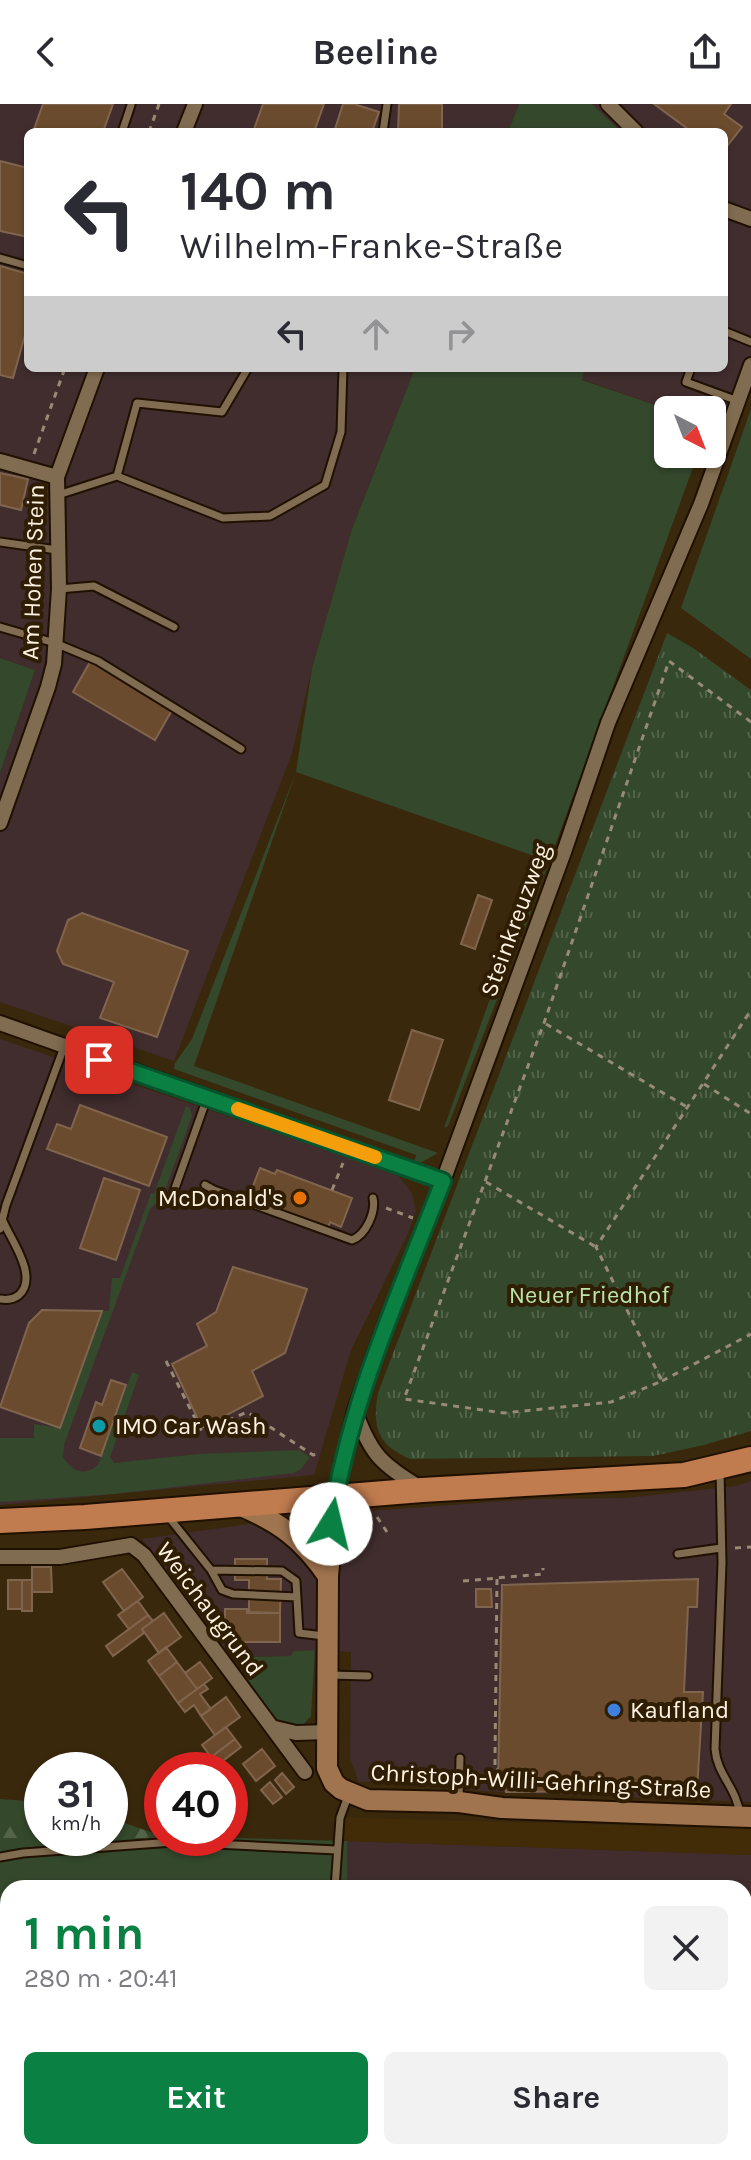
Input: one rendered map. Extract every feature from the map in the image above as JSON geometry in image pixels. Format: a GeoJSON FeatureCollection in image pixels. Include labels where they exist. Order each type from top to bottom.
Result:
{"type":"FeatureCollection","features":[{"type":"Feature","properties":{"kind":"main road"},"geometry":{"type":"LineString","coordinates":[[0,1521],[422,1490],[658,1477],[720,1468],[751,1459]]}},
{"type":"Feature","properties":{"kind":"street"},"geometry":{"type":"LineString","coordinates":[[186,128],[195,104]]}},
{"type":"Feature","properties":{"kind":"street"},"geometry":{"type":"LineString","coordinates":[[608,104],[632,128]]}},
{"type":"Feature","properties":{"kind":"street"},"geometry":{"type":"LineString","coordinates":[[728,210],[751,219]]}},
{"type":"Feature","properties":{"kind":"street","name":"Steinkreuzweg"},"geometry":{"type":"LineString","coordinates":[[335,1497],[355,1410],[443,1181],[608,723],[701,504],[751,365]]}},
{"type":"Feature","properties":{"kind":"street","name":"Am Hohen Stein"},"geometry":{"type":"LineString","coordinates":[[0,823],[48,687],[59,589],[57,477],[96,372]]}},
{"type":"Feature","properties":{"kind":"street"},"geometry":{"type":"LineString","coordinates":[[0,461],[57,477]]}},
{"type":"Feature","properties":{"kind":"street"},"geometry":{"type":"LineString","coordinates":[[0,1023],[443,1181]]}},
{"type":"Feature","properties":{"kind":"street"},"geometry":{"type":"LineString","coordinates":[[355,1410],[372,1452],[386,1466],[422,1490]]}},
{"type":"Feature","properties":{"kind":"street","name":"Christoph-Willi-Gehring-Straße"},"geometry":{"type":"LineString","coordinates":[[335,1497],[328,1576],[327,1636],[327,1768],[334,1783],[349,1794],[368,1800],[746,1817]]}},
{"type":"Feature","properties":{"kind":"street"},"geometry":{"type":"LineString","coordinates":[[236,1504],[291,1533],[314,1555],[328,1576]]}},
{"type":"Feature","properties":{"kind":"street","name":"Weichaugrund"},"geometry":{"type":"LineString","coordinates":[[0,1557],[60,1557],[131,1545],[144,1555],[305,1772]]}},
{"type":"Feature","properties":{"kind":"street"},"geometry":{"type":"LineString","coordinates":[[275,1728],[296,1733],[327,1732]]}},
{"type":"Feature","properties":{"kind":"lane"},"geometry":{"type":"LineString","coordinates":[[384,128],[387,104]]}},
{"type":"Feature","properties":{"kind":"lane"},"geometry":{"type":"LineString","coordinates":[[123,128],[131,105]]}},
{"type":"Feature","properties":{"kind":"lane"},"geometry":{"type":"LineString","coordinates":[[0,258],[24,265]]}},
{"type":"Feature","properties":{"kind":"lane"},"geometry":{"type":"LineString","coordinates":[[728,333],[751,342]]}},
{"type":"Feature","properties":{"kind":"lane"},"geometry":{"type":"LineString","coordinates":[[117,476],[137,403],[222,412],[246,372]]}},
{"type":"Feature","properties":{"kind":"lane"},"geometry":{"type":"LineString","coordinates":[[57,495],[117,476],[223,518],[270,516],[325,485],[341,432],[343,372]]}},
{"type":"Feature","properties":{"kind":"lane"},"geometry":{"type":"LineString","coordinates":[[690,372],[686,382],[738,401]]}},
{"type":"Feature","properties":{"kind":"lane"},"geometry":{"type":"LineString","coordinates":[[0,542],[57,550]]}},
{"type":"Feature","properties":{"kind":"lane"},"geometry":{"type":"LineString","coordinates":[[59,589],[94,586],[174,627]]}},
{"type":"Feature","properties":{"kind":"lane"},"geometry":{"type":"LineString","coordinates":[[0,627],[55,643],[98,661],[241,749]]}},
{"type":"Feature","properties":{"kind":"lane"},"geometry":{"type":"LineString","coordinates":[[0,1299],[17,1296],[26,1285],[25,1269],[1,1225],[64,1047]]}},
{"type":"Feature","properties":{"kind":"lane"},"geometry":{"type":"LineString","coordinates":[[172,1197],[207,1098]]}},
{"type":"Feature","properties":{"kind":"lane"},"geometry":{"type":"LineString","coordinates":[[205,1185],[346,1240],[362,1235],[374,1201]]}},
{"type":"Feature","properties":{"kind":"lane"},"geometry":{"type":"LineString","coordinates":[[720,1468],[721,1548],[715,1749],[719,1768],[735,1791],[746,1817]]}},
{"type":"Feature","properties":{"kind":"lane"},"geometry":{"type":"LineString","coordinates":[[163,1510],[211,1570],[222,1590],[233,1594],[297,1597]]}},
{"type":"Feature","properties":{"kind":"lane"},"geometry":{"type":"LineString","coordinates":[[678,1554],[721,1548]]}},
{"type":"Feature","properties":{"kind":"lane"},"geometry":{"type":"LineString","coordinates":[[211,1570],[282,1571],[296,1581],[299,1633],[327,1636]]}},
{"type":"Feature","properties":{"kind":"lane"},"geometry":{"type":"LineString","coordinates":[[328,1675],[368,1676]]}},
{"type":"Feature","properties":{"kind":"lane"},"geometry":{"type":"LineString","coordinates":[[459,1802],[460,1758]]}},
{"type":"Feature","properties":{"kind":"lane"},"geometry":{"type":"LineString","coordinates":[[335,1880],[340,1818],[349,1794]]}},
{"type":"Feature","properties":{"kind":"lane"},"geometry":{"type":"LineString","coordinates":[[0,1857],[173,1842],[336,1850]]}},
{"type":"Feature","properties":{"kind":"path"},"geometry":{"type":"LineString","coordinates":[[150,128],[159,104]]}},
{"type":"Feature","properties":{"kind":"path"},"geometry":{"type":"LineString","coordinates":[[28,469],[64,372]]}},
{"type":"Feature","properties":{"kind":"path"},"geometry":{"type":"LineString","coordinates":[[751,722],[669,661],[544,1023],[404,1399],[504,1413],[611,1402],[662,1381],[751,1334]]}},
{"type":"Feature","properties":{"kind":"path"},"geometry":{"type":"LineString","coordinates":[[596,1247],[751,1010]]}},
{"type":"Feature","properties":{"kind":"path"},"geometry":{"type":"LineString","coordinates":[[544,1023],[687,1107]]}},
{"type":"Feature","properties":{"kind":"path"},"geometry":{"type":"LineString","coordinates":[[702,1083],[751,1114]]}},
{"type":"Feature","properties":{"kind":"path"},"geometry":{"type":"LineString","coordinates":[[332,1190],[349,1148]]}},
{"type":"Feature","properties":{"kind":"path"},"geometry":{"type":"LineString","coordinates":[[485,1181],[596,1247],[662,1381]]}},
{"type":"Feature","properties":{"kind":"path"},"geometry":{"type":"LineString","coordinates":[[374,1201],[427,1223]]}},
{"type":"Feature","properties":{"kind":"path"},"geometry":{"type":"LineString","coordinates":[[166,1361],[202,1432],[247,1412],[313,1455],[317,1454]]}},
{"type":"Feature","properties":{"kind":"path"},"geometry":{"type":"LineString","coordinates":[[377,1517],[389,1535]]}},
{"type":"Feature","properties":{"kind":"path"},"geometry":{"type":"LineString","coordinates":[[463,1581],[543,1574],[543,1568]]}},
{"type":"Feature","properties":{"kind":"path"},"geometry":{"type":"LineString","coordinates":[[497,1579],[495,1770],[498,1770]]}},
{"type":"Feature","properties":{"kind":"shaded area"},"geometry":{"type":"Polygon","coordinates":[[[0,104],[519,104],[510,128],[24,128],[24,372],[413,372],[352,529],[312,668],[292,753],[174,1061],[0,1002],[0,773],[35,670],[0,658],[0,104]]]}},
{"type":"Feature","properties":{"kind":"shaded area"},"geometry":{"type":"Polygon","coordinates":[[[592,104],[751,104],[751,365],[727,429],[726,396],[654,396],[654,404],[581,379],[584,372],[728,372],[728,128],[617,128],[592,104]]]}},
{"type":"Feature","properties":{"kind":"shaded area"},"geometry":{"type":"Polygon","coordinates":[[[0,1039],[397,1174],[412,1193],[416,1211],[407,1236],[351,1350],[314,1475],[0,1505],[0,1039]]]}},
{"type":"Feature","properties":{"kind":"shaded area"},"geometry":{"type":"Polygon","coordinates":[[[751,1481],[751,1802],[480,1791],[421,1782],[359,1782],[350,1758],[351,1652],[315,1650],[294,1651],[290,1656],[228,1657],[142,1539],[314,1515],[535,1499],[626,1498],[736,1486],[751,1481]]]}},
{"type":"Feature","properties":{"kind":"shaded area"},"geometry":{"type":"Polygon","coordinates":[[[330,1817],[751,1829],[751,1855],[347,1841],[330,1817]]]}},
{"type":"Feature","properties":{"kind":"shaded area"},"geometry":{"type":"Polygon","coordinates":[[[347,1841],[751,1855],[751,1880],[347,1880],[347,1841]]]}},
{"type":"Feature","properties":{"kind":"green space"},"geometry":{"type":"Polygon","coordinates":[[[519,104],[592,104],[617,128],[510,128],[519,104]]]}},
{"type":"Feature","properties":{"kind":"green space"},"geometry":{"type":"Polygon","coordinates":[[[413,372],[584,372],[582,380],[654,405],[654,468],[693,468],[529,917],[448,1126],[444,1128],[540,858],[296,772],[312,668],[352,529],[413,372]]]}},
{"type":"Feature","properties":{"kind":"green space"},"geometry":{"type":"Polygon","coordinates":[[[751,409],[751,659],[681,608],[751,409]]]}},
{"type":"Feature","properties":{"kind":"green space","name":"Neuer Friedhof"},"geometry":{"type":"Polygon","coordinates":[[[667,633],[751,690],[751,1431],[653,1456],[410,1459],[390,1447],[379,1433],[376,1415],[378,1393],[667,633]]]}},
{"type":"Feature","properties":{"kind":"green space"},"geometry":{"type":"Polygon","coordinates":[[[0,658],[35,670],[0,773],[0,658]]]}},
{"type":"Feature","properties":{"kind":"green space"},"geometry":{"type":"Polygon","coordinates":[[[296,772],[194,1066],[438,1153],[422,1162],[414,1162],[416,1155],[174,1069],[192,1039],[296,772]]]}},
{"type":"Feature","properties":{"kind":"green space"},"geometry":{"type":"Polygon","coordinates":[[[186,1106],[190,1108],[192,1116],[163,1196],[150,1209],[64,1445],[63,1457],[79,1471],[88,1471],[98,1465],[132,1372],[139,1375],[110,1457],[114,1463],[199,1454],[299,1450],[310,1457],[294,1473],[114,1494],[0,1502],[0,1438],[34,1438],[34,1424],[60,1428],[102,1311],[109,1311],[112,1278],[120,1278],[186,1106]]]}},
{"type":"Feature","properties":{"kind":"green space"},"geometry":{"type":"Polygon","coordinates":[[[315,1650],[311,1716],[304,1724],[282,1724],[261,1702],[235,1657],[290,1656],[294,1651],[315,1650]]]}},
{"type":"Feature","properties":{"kind":"green space"},"geometry":{"type":"Polygon","coordinates":[[[0,1799],[24,1801],[24,1851],[0,1854],[0,1799]]]}},
{"type":"Feature","properties":{"kind":"green space"},"geometry":{"type":"Polygon","coordinates":[[[128,1824],[144,1830],[144,1838],[128,1840],[128,1824]]]}},
{"type":"Feature","properties":{"kind":"green space"},"geometry":{"type":"Polygon","coordinates":[[[144,1838],[144,1856],[248,1856],[248,1838],[347,1841],[347,1880],[0,1880],[0,1854],[24,1851],[24,1856],[128,1856],[128,1840],[144,1838]]]}},
{"type":"Feature","properties":{"kind":"building"},"geometry":{"type":"Polygon","coordinates":[[[43,104],[113,104],[104,128],[34,128],[43,104]]]}},
{"type":"Feature","properties":{"kind":"building"},"geometry":{"type":"Polygon","coordinates":[[[263,104],[324,104],[315,128],[254,128],[263,104]]]}},
{"type":"Feature","properties":{"kind":"building"},"geometry":{"type":"Polygon","coordinates":[[[343,104],[379,112],[373,128],[335,128],[343,104]]]}},
{"type":"Feature","properties":{"kind":"building"},"geometry":{"type":"Polygon","coordinates":[[[399,104],[442,104],[442,128],[398,128],[399,104]]]}},
{"type":"Feature","properties":{"kind":"building"},"geometry":{"type":"Polygon","coordinates":[[[654,104],[731,104],[724,114],[742,127],[728,145],[728,128],[687,128],[654,104]]]}},
{"type":"Feature","properties":{"kind":"building"},"geometry":{"type":"Polygon","coordinates":[[[0,161],[24,167],[24,236],[0,231],[0,161]]]}},
{"type":"Feature","properties":{"kind":"building"},"geometry":{"type":"Polygon","coordinates":[[[0,266],[24,273],[24,338],[13,378],[0,375],[0,266]]]}},
{"type":"Feature","properties":{"kind":"building"},"geometry":{"type":"Polygon","coordinates":[[[0,473],[28,479],[21,510],[0,505],[0,473]]]}},
{"type":"Feature","properties":{"kind":"building"},"geometry":{"type":"Polygon","coordinates":[[[90,662],[172,710],[155,740],[73,692],[90,662]]]}},
{"type":"Feature","properties":{"kind":"building"},"geometry":{"type":"Polygon","coordinates":[[[478,895],[492,900],[475,949],[461,944],[478,895]]]}},
{"type":"Feature","properties":{"kind":"building"},"geometry":{"type":"Polygon","coordinates":[[[82,913],[188,951],[157,1037],[100,1018],[114,982],[63,964],[57,951],[68,920],[82,913]]]}},
{"type":"Feature","properties":{"kind":"building"},"geometry":{"type":"Polygon","coordinates":[[[412,1030],[443,1040],[419,1110],[389,1100],[412,1030]]]}},
{"type":"Feature","properties":{"kind":"building"},"geometry":{"type":"Polygon","coordinates":[[[80,1105],[167,1137],[149,1186],[47,1149],[57,1124],[71,1129],[80,1105]]]}},
{"type":"Feature","properties":{"kind":"building","name":"McDonald's"},"geometry":{"type":"Polygon","coordinates":[[[260,1168],[275,1174],[277,1170],[352,1198],[341,1227],[330,1222],[328,1228],[248,1199],[260,1168]]]}},
{"type":"Feature","properties":{"kind":"building"},"geometry":{"type":"Polygon","coordinates":[[[104,1178],[140,1190],[116,1260],[80,1248],[104,1178]]]}},
{"type":"Feature","properties":{"kind":"building"},"geometry":{"type":"Polygon","coordinates":[[[233,1267],[307,1289],[285,1353],[252,1371],[263,1396],[202,1428],[172,1364],[207,1346],[197,1324],[216,1312],[233,1267]]]}},
{"type":"Feature","properties":{"kind":"building"},"geometry":{"type":"Polygon","coordinates":[[[42,1310],[102,1311],[60,1428],[0,1407],[29,1323],[42,1310]]]}},
{"type":"Feature","properties":{"kind":"building","name":"IMO Car Wash"},"geometry":{"type":"Polygon","coordinates":[[[111,1380],[126,1385],[101,1456],[80,1448],[96,1402],[102,1405],[111,1380]]]}},
{"type":"Feature","properties":{"kind":"building"},"geometry":{"type":"Polygon","coordinates":[[[235,1559],[267,1559],[267,1579],[281,1579],[280,1613],[249,1612],[249,1580],[235,1580],[235,1559]]]}},
{"type":"Feature","properties":{"kind":"building"},"geometry":{"type":"Polygon","coordinates":[[[32,1567],[51,1567],[52,1592],[32,1592],[32,1567]]]}},
{"type":"Feature","properties":{"kind":"building"},"geometry":{"type":"Polygon","coordinates":[[[122,1569],[143,1597],[124,1611],[103,1582],[122,1569]]]}},
{"type":"Feature","properties":{"kind":"building"},"geometry":{"type":"Polygon","coordinates":[[[698,1579],[697,1607],[688,1607],[684,1692],[703,1692],[697,1790],[506,1792],[504,1783],[498,1782],[502,1585],[698,1579]]]}},
{"type":"Feature","properties":{"kind":"building"},"geometry":{"type":"Polygon","coordinates":[[[8,1580],[22,1580],[22,1609],[8,1609],[8,1580]]]}},
{"type":"Feature","properties":{"kind":"building"},"geometry":{"type":"Polygon","coordinates":[[[22,1580],[32,1580],[32,1611],[22,1611],[22,1580]]]}},
{"type":"Feature","properties":{"kind":"building"},"geometry":{"type":"Polygon","coordinates":[[[476,1589],[491,1589],[492,1607],[476,1607],[476,1589]]]}},
{"type":"Feature","properties":{"kind":"building"},"geometry":{"type":"Polygon","coordinates":[[[138,1601],[148,1615],[129,1629],[118,1615],[138,1601]]]}},
{"type":"Feature","properties":{"kind":"building"},"geometry":{"type":"Polygon","coordinates":[[[225,1609],[280,1613],[280,1642],[225,1642],[225,1609]]]}},
{"type":"Feature","properties":{"kind":"building"},"geometry":{"type":"Polygon","coordinates":[[[164,1613],[181,1637],[159,1653],[142,1629],[164,1613]]]}},
{"type":"Feature","properties":{"kind":"building"},"geometry":{"type":"Polygon","coordinates":[[[148,1615],[153,1621],[142,1629],[144,1633],[113,1656],[106,1646],[148,1615]]]}},
{"type":"Feature","properties":{"kind":"building"},"geometry":{"type":"Polygon","coordinates":[[[166,1647],[177,1662],[159,1676],[148,1661],[166,1647]]]}},
{"type":"Feature","properties":{"kind":"building"},"geometry":{"type":"Polygon","coordinates":[[[177,1662],[197,1689],[178,1703],[159,1676],[177,1662]]]}},
{"type":"Feature","properties":{"kind":"building"},"geometry":{"type":"Polygon","coordinates":[[[200,1662],[212,1678],[197,1689],[185,1673],[200,1662]]]}},
{"type":"Feature","properties":{"kind":"building"},"geometry":{"type":"Polygon","coordinates":[[[204,1684],[208,1689],[200,1694],[211,1709],[201,1716],[194,1705],[185,1712],[178,1703],[204,1684]]]}},
{"type":"Feature","properties":{"kind":"building"},"geometry":{"type":"Polygon","coordinates":[[[226,1697],[240,1717],[215,1735],[201,1716],[226,1697]]]}},
{"type":"Feature","properties":{"kind":"building"},"geometry":{"type":"Polygon","coordinates":[[[226,1727],[235,1739],[218,1752],[207,1752],[202,1745],[226,1727]]]}},
{"type":"Feature","properties":{"kind":"building"},"geometry":{"type":"Polygon","coordinates":[[[235,1739],[241,1747],[234,1752],[218,1752],[235,1739]]]}},
{"type":"Feature","properties":{"kind":"building"},"geometry":{"type":"Polygon","coordinates":[[[262,1749],[275,1766],[256,1781],[248,1771],[248,1760],[262,1749]]]}},
{"type":"Feature","properties":{"kind":"building"},"geometry":{"type":"Polygon","coordinates":[[[282,1773],[294,1787],[286,1794],[275,1780],[282,1773]]]}},
{"type":"Feature","properties":{"kind":"building"},"geometry":{"type":"Polygon","coordinates":[[[270,1782],[282,1797],[273,1804],[261,1790],[270,1782]]]}},
{"type":"Feature","properties":{"kind":"slow traffic"},"geometry":{"type":"LineString","coordinates":[[238,1109],[375,1157]]}},
{"type":"Feature","properties":{"kind":"place","name":"McDonald's"},"geometry":{"type":"Point","coordinates":[300,1198]}},
{"type":"Feature","properties":{"kind":"place","name":"IMO Car Wash"},"geometry":{"type":"Point","coordinates":[99,1426]}},
{"type":"Feature","properties":{"kind":"place","name":"Kaufland"},"geometry":{"type":"Point","coordinates":[614,1710]}},
{"type":"Feature","properties":{"kind":"route"},"geometry":{"type":"LineString","coordinates":[[99,1060],[443,1181],[355,1410],[339,1473],[331,1524]]}}]}
